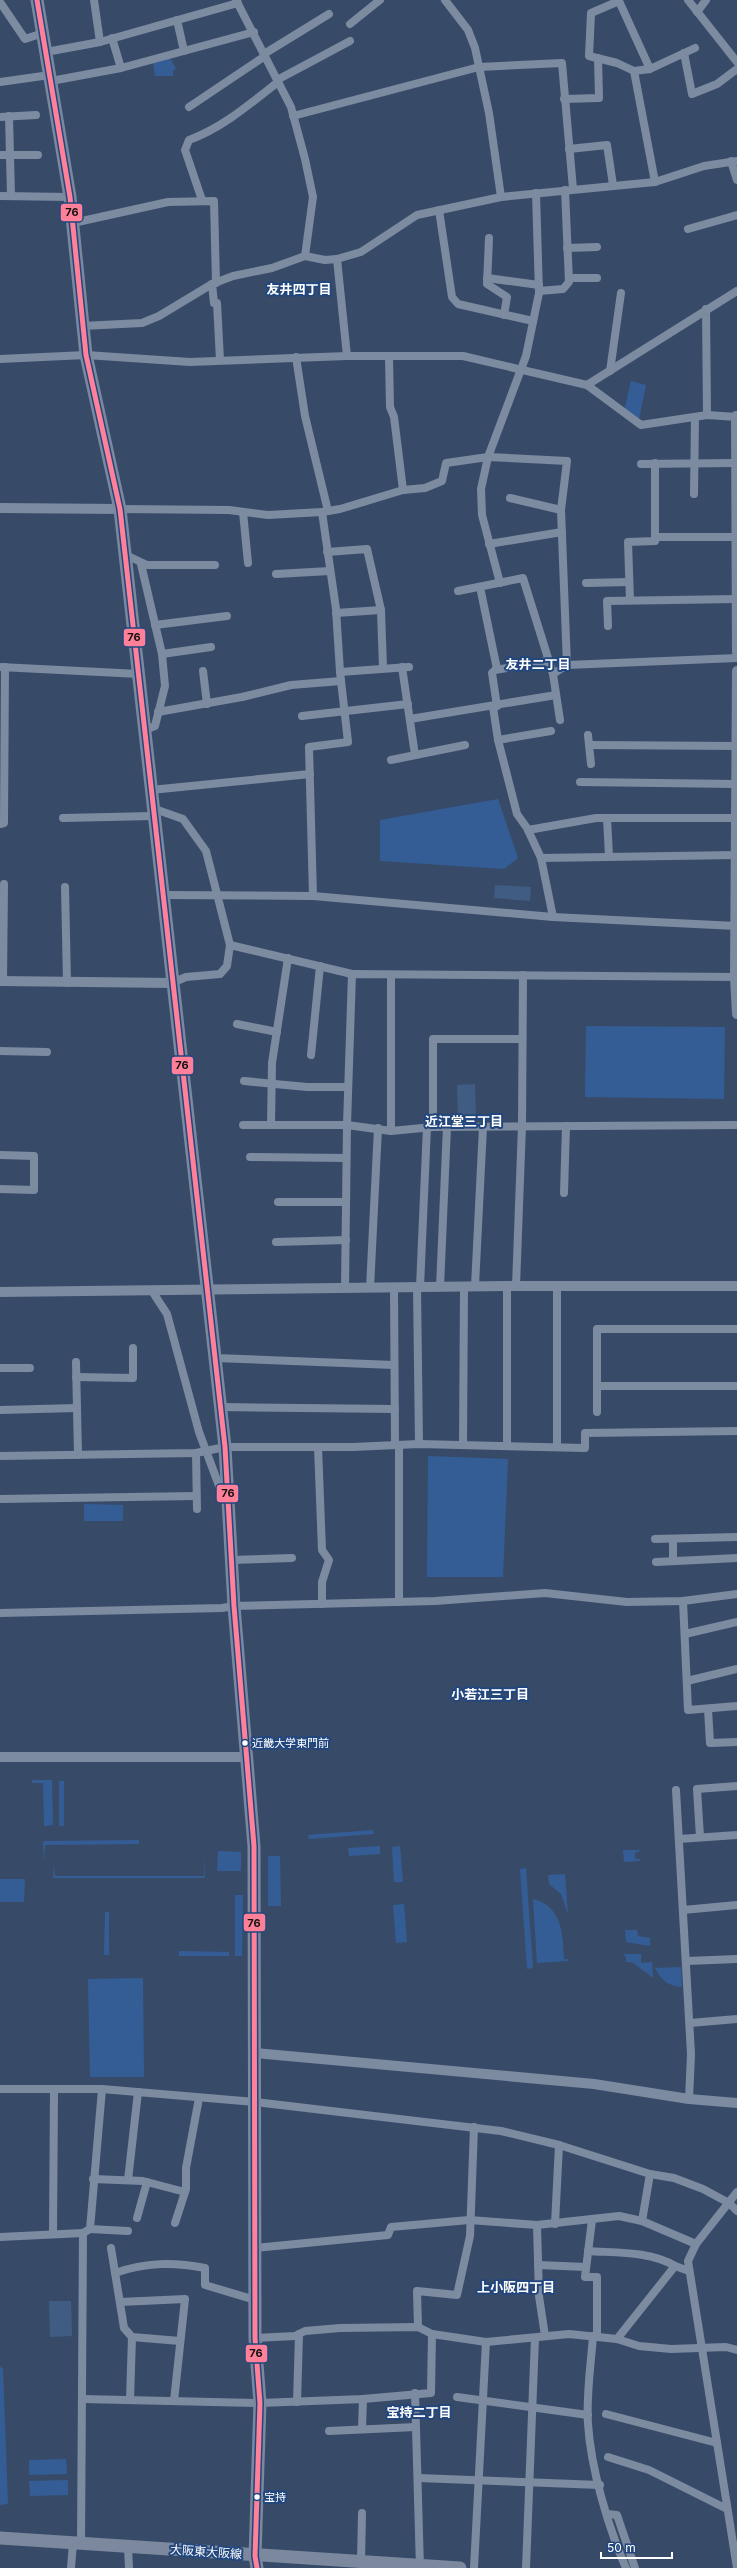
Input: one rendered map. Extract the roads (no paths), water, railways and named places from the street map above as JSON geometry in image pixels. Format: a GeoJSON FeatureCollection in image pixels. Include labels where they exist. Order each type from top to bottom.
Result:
{"type":"FeatureCollection","features":[{"type":"Feature","properties":{"kind":"main road"},"geometry":{"type":"LineString","coordinates":[[37,0],[70,197],[86,355],[120,509],[126,555],[150,790],[225,1447],[234,1606],[254,1846],[255,2338],[260,2403],[256,2562]]}},
{"type":"Feature","properties":{"kind":"main road","name":"大阪東大阪線"},"geometry":{"type":"LineString","coordinates":[[0,2538],[128,2547],[256,2562],[361,2562],[420,2567],[460,2568]]}},
{"type":"Feature","properties":{"kind":"street"},"geometry":{"type":"LineString","coordinates":[[94,0],[100,42]]}},
{"type":"Feature","properties":{"kind":"street"},"geometry":{"type":"LineString","coordinates":[[350,24],[380,0]]}},
{"type":"Feature","properties":{"kind":"street"},"geometry":{"type":"LineString","coordinates":[[444,0],[468,30],[475,48],[489,114],[501,197]]}},
{"type":"Feature","properties":{"kind":"street"},"geometry":{"type":"LineString","coordinates":[[688,0],[737,62]]}},
{"type":"Feature","properties":{"kind":"street"},"geometry":{"type":"LineString","coordinates":[[697,12],[706,0]]}},
{"type":"Feature","properties":{"kind":"street"},"geometry":{"type":"LineString","coordinates":[[650,69],[619,1],[591,13],[589,56],[617,63],[634,71],[650,69],[695,48]]}},
{"type":"Feature","properties":{"kind":"street"},"geometry":{"type":"LineString","coordinates":[[0,2],[25,39],[43,33]]}},
{"type":"Feature","properties":{"kind":"street"},"geometry":{"type":"LineString","coordinates":[[46,52],[100,42],[237,2],[254,32],[264,55],[291,107],[306,161],[313,197],[305,256]]}},
{"type":"Feature","properties":{"kind":"street"},"geometry":{"type":"LineString","coordinates":[[189,107],[264,55],[329,14]]}},
{"type":"Feature","properties":{"kind":"street"},"geometry":{"type":"LineString","coordinates":[[177,20],[184,51]]}},
{"type":"Feature","properties":{"kind":"street"},"geometry":{"type":"LineString","coordinates":[[0,82],[51,78],[121,68],[254,32]]}},
{"type":"Feature","properties":{"kind":"street"},"geometry":{"type":"LineString","coordinates":[[112,38],[121,68]]}},
{"type":"Feature","properties":{"kind":"street"},"geometry":{"type":"LineString","coordinates":[[202,200],[185,150],[189,140],[205,134],[230,118],[278,81],[350,41]]}},
{"type":"Feature","properties":{"kind":"street"},"geometry":{"type":"LineString","coordinates":[[684,53],[692,94],[717,84],[737,69]]}},
{"type":"Feature","properties":{"kind":"street"},"geometry":{"type":"LineString","coordinates":[[564,99],[599,98],[598,58]]}},
{"type":"Feature","properties":{"kind":"street"},"geometry":{"type":"LineString","coordinates":[[293,116],[479,67],[562,63],[569,149],[569,282],[563,289],[539,288],[487,278]]}},
{"type":"Feature","properties":{"kind":"street"},"geometry":{"type":"LineString","coordinates":[[634,71],[655,182]]}},
{"type":"Feature","properties":{"kind":"street"},"geometry":{"type":"LineString","coordinates":[[11,196],[10,155],[4,117],[36,115]]}},
{"type":"Feature","properties":{"kind":"street"},"geometry":{"type":"LineString","coordinates":[[569,149],[607,145],[613,185]]}},
{"type":"Feature","properties":{"kind":"street"},"geometry":{"type":"LineString","coordinates":[[0,155],[38,155]]}},
{"type":"Feature","properties":{"kind":"street"},"geometry":{"type":"LineString","coordinates":[[82,326],[142,323],[160,316],[214,284],[233,276],[272,268],[305,256],[325,260],[337,259],[361,252],[417,215],[439,210],[501,197],[569,189],[655,182],[704,166],[734,161],[737,180]]}},
{"type":"Feature","properties":{"kind":"street"},"geometry":{"type":"LineString","coordinates":[[500,583],[488,544],[482,515],[481,489],[488,457],[521,371],[533,321],[539,288],[536,193]]}},
{"type":"Feature","properties":{"kind":"street"},"geometry":{"type":"LineString","coordinates":[[0,196],[70,197]]}},
{"type":"Feature","properties":{"kind":"street"},"geometry":{"type":"LineString","coordinates":[[73,223],[168,202],[202,200],[214,201],[214,303],[217,303],[220,360]]}},
{"type":"Feature","properties":{"kind":"street"},"geometry":{"type":"LineString","coordinates":[[439,210],[452,297],[458,304],[533,321]]}},
{"type":"Feature","properties":{"kind":"street"},"geometry":{"type":"LineString","coordinates":[[688,230],[737,215]]}},
{"type":"Feature","properties":{"kind":"street"},"geometry":{"type":"LineString","coordinates":[[489,238],[487,284],[507,297],[504,315]]}},
{"type":"Feature","properties":{"kind":"street"},"geometry":{"type":"LineString","coordinates":[[568,248],[597,247]]}},
{"type":"Feature","properties":{"kind":"street"},"geometry":{"type":"LineString","coordinates":[[337,259],[347,356]]}},
{"type":"Feature","properties":{"kind":"street"},"geometry":{"type":"LineString","coordinates":[[569,278],[597,278]]}},
{"type":"Feature","properties":{"kind":"street"},"geometry":{"type":"LineString","coordinates":[[587,385],[737,290]]}},
{"type":"Feature","properties":{"kind":"street"},"geometry":{"type":"LineString","coordinates":[[610,371],[621,293]]}},
{"type":"Feature","properties":{"kind":"street"},"geometry":{"type":"LineString","coordinates":[[706,309],[707,414]]}},
{"type":"Feature","properties":{"kind":"street"},"geometry":{"type":"LineString","coordinates":[[0,359],[86,355],[190,362],[296,357],[463,356],[486,360],[521,371],[587,385],[641,425],[707,414],[736,416],[735,537],[737,652]]}},
{"type":"Feature","properties":{"kind":"street"},"geometry":{"type":"LineString","coordinates":[[296,357],[305,416],[325,512],[327,552],[336,613],[340,677],[348,742],[309,747],[313,896]]}},
{"type":"Feature","properties":{"kind":"street"},"geometry":{"type":"LineString","coordinates":[[389,357],[390,407],[394,417],[403,490]]}},
{"type":"Feature","properties":{"kind":"street"},"geometry":{"type":"LineString","coordinates":[[694,494],[695,417]]}},
{"type":"Feature","properties":{"kind":"street"},"geometry":{"type":"LineString","coordinates":[[0,508],[243,512],[268,515],[325,512],[403,490],[426,488],[442,481],[446,463],[488,457],[567,461],[561,510],[567,665]]}},
{"type":"Feature","properties":{"kind":"street"},"geometry":{"type":"LineString","coordinates":[[630,600],[628,542],[655,541],[655,463]]}},
{"type":"Feature","properties":{"kind":"street"},"geometry":{"type":"LineString","coordinates":[[641,464],[735,463]]}},
{"type":"Feature","properties":{"kind":"street"},"geometry":{"type":"LineString","coordinates":[[510,498],[561,510]]}},
{"type":"Feature","properties":{"kind":"street"},"geometry":{"type":"LineString","coordinates":[[243,512],[248,563]]}},
{"type":"Feature","properties":{"kind":"street"},"geometry":{"type":"LineString","coordinates":[[488,544],[562,532]]}},
{"type":"Feature","properties":{"kind":"street"},"geometry":{"type":"LineString","coordinates":[[655,537],[735,537]]}},
{"type":"Feature","properties":{"kind":"street"},"geometry":{"type":"LineString","coordinates":[[327,552],[367,549],[381,610],[383,668]]}},
{"type":"Feature","properties":{"kind":"street"},"geometry":{"type":"LineString","coordinates":[[126,555],[141,564],[215,565]]}},
{"type":"Feature","properties":{"kind":"street"},"geometry":{"type":"LineString","coordinates":[[141,564],[162,654],[165,686],[155,726],[145,730]]}},
{"type":"Feature","properties":{"kind":"street"},"geometry":{"type":"LineString","coordinates":[[276,574],[330,571]]}},
{"type":"Feature","properties":{"kind":"street"},"geometry":{"type":"LineString","coordinates":[[458,591],[523,578],[553,674],[560,720]]}},
{"type":"Feature","properties":{"kind":"street"},"geometry":{"type":"LineString","coordinates":[[586,583],[629,582]]}},
{"type":"Feature","properties":{"kind":"street"},"geometry":{"type":"LineString","coordinates":[[480,587],[496,669]]}},
{"type":"Feature","properties":{"kind":"street"},"geometry":{"type":"LineString","coordinates":[[608,626],[607,601],[736,599]]}},
{"type":"Feature","properties":{"kind":"street"},"geometry":{"type":"LineString","coordinates":[[336,613],[381,610]]}},
{"type":"Feature","properties":{"kind":"street"},"geometry":{"type":"LineString","coordinates":[[155,625],[227,616]]}},
{"type":"Feature","properties":{"kind":"street"},"geometry":{"type":"LineString","coordinates":[[162,654],[211,647]]}},
{"type":"Feature","properties":{"kind":"street"},"geometry":{"type":"LineString","coordinates":[[553,674],[567,665],[737,658]]}},
{"type":"Feature","properties":{"kind":"street"},"geometry":{"type":"LineString","coordinates":[[548,661],[496,669],[492,673],[498,740],[517,814],[528,830],[541,858],[553,917]]}},
{"type":"Feature","properties":{"kind":"street"},"geometry":{"type":"LineString","coordinates":[[0,824],[4,823],[3,667],[139,674]]}},
{"type":"Feature","properties":{"kind":"street"},"geometry":{"type":"LineString","coordinates":[[158,712],[207,704],[291,685],[383,668],[406,667],[408,704],[415,755]]}},
{"type":"Feature","properties":{"kind":"street"},"geometry":{"type":"LineString","coordinates":[[203,671],[207,704]]}},
{"type":"Feature","properties":{"kind":"street"},"geometry":{"type":"LineString","coordinates":[[737,672],[737,1014]]}},
{"type":"Feature","properties":{"kind":"street"},"geometry":{"type":"LineString","coordinates":[[410,719],[556,695]]}},
{"type":"Feature","properties":{"kind":"street"},"geometry":{"type":"LineString","coordinates":[[302,716],[408,704]]}},
{"type":"Feature","properties":{"kind":"street"},"geometry":{"type":"LineString","coordinates":[[498,740],[550,731]]}},
{"type":"Feature","properties":{"kind":"street"},"geometry":{"type":"LineString","coordinates":[[588,734],[591,764]]}},
{"type":"Feature","properties":{"kind":"street"},"geometry":{"type":"LineString","coordinates":[[391,760],[465,745]]}},
{"type":"Feature","properties":{"kind":"street"},"geometry":{"type":"LineString","coordinates":[[589,745],[736,746]]}},
{"type":"Feature","properties":{"kind":"street"},"geometry":{"type":"LineString","coordinates":[[150,790],[310,774]]}},
{"type":"Feature","properties":{"kind":"street"},"geometry":{"type":"LineString","coordinates":[[580,782],[736,784]]}},
{"type":"Feature","properties":{"kind":"street"},"geometry":{"type":"LineString","coordinates":[[4,884],[2,981],[67,983],[172,983],[186,977],[220,974],[227,966],[230,945],[206,851],[183,819],[153,812],[63,818]]}},
{"type":"Feature","properties":{"kind":"street"},"geometry":{"type":"LineString","coordinates":[[528,830],[596,818],[736,818]]}},
{"type":"Feature","properties":{"kind":"street"},"geometry":{"type":"LineString","coordinates":[[607,818],[608,856]]}},
{"type":"Feature","properties":{"kind":"street"},"geometry":{"type":"LineString","coordinates":[[541,858],[736,855]]}},
{"type":"Feature","properties":{"kind":"street"},"geometry":{"type":"LineString","coordinates":[[65,887],[67,983]]}},
{"type":"Feature","properties":{"kind":"street"},"geometry":{"type":"LineString","coordinates":[[162,895],[313,896],[553,917],[736,926]]}},
{"type":"Feature","properties":{"kind":"street"},"geometry":{"type":"LineString","coordinates":[[230,945],[352,974],[736,977]]}},
{"type":"Feature","properties":{"kind":"street"},"geometry":{"type":"LineString","coordinates":[[271,1125],[272,1063],[288,958]]}},
{"type":"Feature","properties":{"kind":"street"},"geometry":{"type":"LineString","coordinates":[[311,1055],[320,966]]}},
{"type":"Feature","properties":{"kind":"street"},"geometry":{"type":"LineString","coordinates":[[345,1288],[346,1126],[352,974]]}},
{"type":"Feature","properties":{"kind":"street"},"geometry":{"type":"LineString","coordinates":[[391,975],[391,1131]]}},
{"type":"Feature","properties":{"kind":"street"},"geometry":{"type":"LineString","coordinates":[[507,1446],[512,1286],[522,1126],[523,975]]}},
{"type":"Feature","properties":{"kind":"street"},"geometry":{"type":"LineString","coordinates":[[237,1024],[277,1032]]}},
{"type":"Feature","properties":{"kind":"street"},"geometry":{"type":"LineString","coordinates":[[419,1444],[418,1287],[430,1127],[433,1039],[522,1039]]}},
{"type":"Feature","properties":{"kind":"street"},"geometry":{"type":"LineString","coordinates":[[0,1051],[47,1052]]}},
{"type":"Feature","properties":{"kind":"street"},"geometry":{"type":"LineString","coordinates":[[244,1081],[272,1082],[308,1087],[348,1087]]}},
{"type":"Feature","properties":{"kind":"street"},"geometry":{"type":"LineString","coordinates":[[243,1125],[346,1126],[378,1128],[391,1131],[430,1127],[737,1125]]}},
{"type":"Feature","properties":{"kind":"street"},"geometry":{"type":"LineString","coordinates":[[564,1193],[566,1126]]}},
{"type":"Feature","properties":{"kind":"street"},"geometry":{"type":"LineString","coordinates":[[440,1287],[447,1127]]}},
{"type":"Feature","properties":{"kind":"street"},"geometry":{"type":"LineString","coordinates":[[475,1286],[483,1127]]}},
{"type":"Feature","properties":{"kind":"street"},"geometry":{"type":"LineString","coordinates":[[370,1288],[378,1128]]}},
{"type":"Feature","properties":{"kind":"street"},"geometry":{"type":"LineString","coordinates":[[0,1155],[34,1156],[34,1190],[0,1189]]}},
{"type":"Feature","properties":{"kind":"street"},"geometry":{"type":"LineString","coordinates":[[250,1157],[346,1158]]}},
{"type":"Feature","properties":{"kind":"street"},"geometry":{"type":"LineString","coordinates":[[278,1202],[346,1202]]}},
{"type":"Feature","properties":{"kind":"street"},"geometry":{"type":"LineString","coordinates":[[276,1242],[346,1240]]}},
{"type":"Feature","properties":{"kind":"street"},"geometry":{"type":"LineString","coordinates":[[463,1445],[464,1286]]}},
{"type":"Feature","properties":{"kind":"street"},"geometry":{"type":"LineString","coordinates":[[0,1292],[464,1286],[737,1286]]}},
{"type":"Feature","properties":{"kind":"street"},"geometry":{"type":"LineString","coordinates":[[557,1286],[557,1447]]}},
{"type":"Feature","properties":{"kind":"street"},"geometry":{"type":"LineString","coordinates":[[394,1288],[394,1365],[397,1445],[399,1602]]}},
{"type":"Feature","properties":{"kind":"street"},"geometry":{"type":"LineString","coordinates":[[152,1291],[166,1314],[199,1432],[229,1512]]}},
{"type":"Feature","properties":{"kind":"street"},"geometry":{"type":"LineString","coordinates":[[597,1412],[597,1329],[737,1329]]}},
{"type":"Feature","properties":{"kind":"street"},"geometry":{"type":"LineString","coordinates":[[76,1377],[133,1378],[133,1348]]}},
{"type":"Feature","properties":{"kind":"street"},"geometry":{"type":"LineString","coordinates":[[215,1358],[394,1365]]}},
{"type":"Feature","properties":{"kind":"street"},"geometry":{"type":"LineString","coordinates":[[76,1362],[78,1455]]}},
{"type":"Feature","properties":{"kind":"street"},"geometry":{"type":"LineString","coordinates":[[0,1368],[30,1368]]}},
{"type":"Feature","properties":{"kind":"street"},"geometry":{"type":"LineString","coordinates":[[596,1386],[737,1386]]}},
{"type":"Feature","properties":{"kind":"street"},"geometry":{"type":"LineString","coordinates":[[221,1406],[395,1409]]}},
{"type":"Feature","properties":{"kind":"street"},"geometry":{"type":"LineString","coordinates":[[0,1410],[77,1408]]}},
{"type":"Feature","properties":{"kind":"street"},"geometry":{"type":"LineString","coordinates":[[0,1456],[196,1453],[225,1447],[318,1447],[419,1444],[585,1448],[585,1433],[737,1431]]}},
{"type":"Feature","properties":{"kind":"street"},"geometry":{"type":"LineString","coordinates":[[318,1447],[322,1550],[330,1560],[322,1582],[322,1604]]}},
{"type":"Feature","properties":{"kind":"street"},"geometry":{"type":"LineString","coordinates":[[196,1453],[196,1509]]}},
{"type":"Feature","properties":{"kind":"street"},"geometry":{"type":"LineString","coordinates":[[0,1499],[196,1496]]}},
{"type":"Feature","properties":{"kind":"street"},"geometry":{"type":"LineString","coordinates":[[655,1540],[737,1537]]}},
{"type":"Feature","properties":{"kind":"street"},"geometry":{"type":"LineString","coordinates":[[673,1539],[673,1561]]}},
{"type":"Feature","properties":{"kind":"street"},"geometry":{"type":"LineString","coordinates":[[232,1560],[292,1558]]}},
{"type":"Feature","properties":{"kind":"street"},"geometry":{"type":"LineString","coordinates":[[656,1562],[737,1558]]}},
{"type":"Feature","properties":{"kind":"street"},"geometry":{"type":"LineString","coordinates":[[0,1613],[399,1602],[545,1593],[627,1602],[683,1601],[737,1594]]}},
{"type":"Feature","properties":{"kind":"street"},"geometry":{"type":"LineString","coordinates":[[683,1601],[688,1710],[737,1706]]}},
{"type":"Feature","properties":{"kind":"street"},"geometry":{"type":"LineString","coordinates":[[685,1634],[737,1622]]}},
{"type":"Feature","properties":{"kind":"street"},"geometry":{"type":"LineString","coordinates":[[687,1681],[737,1669]]}},
{"type":"Feature","properties":{"kind":"street"},"geometry":{"type":"LineString","coordinates":[[708,1709],[710,1744],[737,1742]]}},
{"type":"Feature","properties":{"kind":"street"},"geometry":{"type":"LineString","coordinates":[[0,1757],[247,1757]]}},
{"type":"Feature","properties":{"kind":"street"},"geometry":{"type":"LineString","coordinates":[[700,1837],[697,1789],[737,1786]]}},
{"type":"Feature","properties":{"kind":"street"},"geometry":{"type":"LineString","coordinates":[[676,1790],[690,2023],[689,2099]]}},
{"type":"Feature","properties":{"kind":"street"},"geometry":{"type":"LineString","coordinates":[[679,1839],[737,1835]]}},
{"type":"Feature","properties":{"kind":"street"},"geometry":{"type":"LineString","coordinates":[[683,1910],[737,1905]]}},
{"type":"Feature","properties":{"kind":"street"},"geometry":{"type":"LineString","coordinates":[[687,1961],[737,1959]]}},
{"type":"Feature","properties":{"kind":"street"},"geometry":{"type":"LineString","coordinates":[[690,2023],[737,2019]]}},
{"type":"Feature","properties":{"kind":"street"},"geometry":{"type":"LineString","coordinates":[[255,2052],[594,2084],[689,2099],[737,2103]]}},
{"type":"Feature","properties":{"kind":"street"},"geometry":{"type":"LineString","coordinates":[[0,2088],[102,2089],[255,2102],[509,2132],[559,2145],[650,2174],[674,2178],[703,2188],[729,2204],[737,2211]]}},
{"type":"Feature","properties":{"kind":"street"},"geometry":{"type":"LineString","coordinates":[[53,2234],[54,2089]]}},
{"type":"Feature","properties":{"kind":"street"},"geometry":{"type":"LineString","coordinates":[[71,2568],[77,2543],[87,2231],[102,2089]]}},
{"type":"Feature","properties":{"kind":"street"},"geometry":{"type":"LineString","coordinates":[[128,2180],[138,2092]]}},
{"type":"Feature","properties":{"kind":"street"},"geometry":{"type":"LineString","coordinates":[[175,2223],[185,2192],[186,2168],[199,2098]]}},
{"type":"Feature","properties":{"kind":"street"},"geometry":{"type":"LineString","coordinates":[[418,2327],[417,2291],[457,2295],[470,2236],[469,2220],[474,2127]]}},
{"type":"Feature","properties":{"kind":"street"},"geometry":{"type":"LineString","coordinates":[[555,2224],[559,2145]]}},
{"type":"Feature","properties":{"kind":"street"},"geometry":{"type":"LineString","coordinates":[[642,2221],[650,2174]]}},
{"type":"Feature","properties":{"kind":"street"},"geometry":{"type":"LineString","coordinates":[[93,2179],[148,2182],[185,2192]]}},
{"type":"Feature","properties":{"kind":"street"},"geometry":{"type":"LineString","coordinates":[[137,2218],[148,2182]]}},
{"type":"Feature","properties":{"kind":"street"},"geometry":{"type":"LineString","coordinates":[[737,2192],[696,2244],[688,2261],[737,2568]]}},
{"type":"Feature","properties":{"kind":"street"},"geometry":{"type":"LineString","coordinates":[[255,2248],[388,2235],[391,2227],[469,2220],[537,2225],[619,2216],[642,2221],[696,2244]]}},
{"type":"Feature","properties":{"kind":"street"},"geometry":{"type":"LineString","coordinates":[[592,2220],[585,2277],[598,2277],[595,2336],[588,2415],[592,2457],[612,2536],[626,2568]]}},
{"type":"Feature","properties":{"kind":"street"},"geometry":{"type":"LineString","coordinates":[[537,2225],[539,2296],[545,2336]]}},
{"type":"Feature","properties":{"kind":"street"},"geometry":{"type":"LineString","coordinates":[[0,2237],[87,2231],[128,2231]]}},
{"type":"Feature","properties":{"kind":"street"},"geometry":{"type":"LineString","coordinates":[[110,2248],[124,2328],[132,2337],[130,2400]]}},
{"type":"Feature","properties":{"kind":"street"},"geometry":{"type":"LineString","coordinates":[[588,2251],[650,2257],[665,2260],[675,2266],[689,2271]]}},
{"type":"Feature","properties":{"kind":"street"},"geometry":{"type":"LineString","coordinates":[[115,2273],[151,2264],[178,2263],[205,2268],[205,2285],[255,2300]]}},
{"type":"Feature","properties":{"kind":"street"},"geometry":{"type":"LineString","coordinates":[[538,2265],[586,2267]]}},
{"type":"Feature","properties":{"kind":"street"},"geometry":{"type":"LineString","coordinates":[[616,2339],[675,2266]]}},
{"type":"Feature","properties":{"kind":"street"},"geometry":{"type":"LineString","coordinates":[[120,2302],[185,2299],[174,2401]]}},
{"type":"Feature","properties":{"kind":"street"},"geometry":{"type":"LineString","coordinates":[[255,2338],[340,2328],[418,2327],[432,2334],[486,2342],[569,2334],[616,2339],[639,2346],[703,2348],[726,2347],[737,2350]]}},
{"type":"Feature","properties":{"kind":"street"},"geometry":{"type":"LineString","coordinates":[[297,2402],[298,2334]]}},
{"type":"Feature","properties":{"kind":"street"},"geometry":{"type":"LineString","coordinates":[[82,2399],[260,2403],[363,2399],[415,2393],[431,2393],[432,2334]]}},
{"type":"Feature","properties":{"kind":"street"},"geometry":{"type":"LineString","coordinates":[[132,2337],[180,2340]]}},
{"type":"Feature","properties":{"kind":"street"},"geometry":{"type":"LineString","coordinates":[[526,2568],[535,2338]]}},
{"type":"Feature","properties":{"kind":"street"},"geometry":{"type":"LineString","coordinates":[[474,2568],[480,2480],[481,2400],[486,2342]]}},
{"type":"Feature","properties":{"kind":"street"},"geometry":{"type":"LineString","coordinates":[[415,2393],[420,2567]]}},
{"type":"Feature","properties":{"kind":"street"},"geometry":{"type":"LineString","coordinates":[[457,2397],[533,2409],[588,2415]]}},
{"type":"Feature","properties":{"kind":"street"},"geometry":{"type":"LineString","coordinates":[[362,2429],[363,2399]]}},
{"type":"Feature","properties":{"kind":"street"},"geometry":{"type":"LineString","coordinates":[[606,2414],[717,2442]]}},
{"type":"Feature","properties":{"kind":"street"},"geometry":{"type":"LineString","coordinates":[[329,2431],[416,2427]]}},
{"type":"Feature","properties":{"kind":"street"},"geometry":{"type":"LineString","coordinates":[[608,2457],[649,2470],[728,2509]]}},
{"type":"Feature","properties":{"kind":"street"},"geometry":{"type":"LineString","coordinates":[[418,2478],[600,2485]]}},
{"type":"Feature","properties":{"kind":"street"},"geometry":{"type":"LineString","coordinates":[[361,2562],[362,2513]]}},
{"type":"Feature","properties":{"kind":"street"},"geometry":{"type":"LineString","coordinates":[[607,2514],[617,2514],[635,2568]]}},
{"type":"Feature","properties":{"kind":"street"},"geometry":{"type":"LineString","coordinates":[[128,2547],[129,2568]]}},
{"type":"Feature","properties":{"kind":"place","name":"近畿大学東門前"},"geometry":{"type":"Point","coordinates":[245,1743]}},
{"type":"Feature","properties":{"kind":"place","name":"宝持"},"geometry":{"type":"Point","coordinates":[257,2497]}},
{"type":"Feature","properties":{"kind":"district","name":"友井四丁目"},"geometry":{"type":"Point","coordinates":[299,289]}},
{"type":"Feature","properties":{"kind":"district","name":"友井二丁目"},"geometry":{"type":"Point","coordinates":[538,664]}},
{"type":"Feature","properties":{"kind":"district","name":"近江堂三丁目"},"geometry":{"type":"Point","coordinates":[464,1121]}},
{"type":"Feature","properties":{"kind":"district","name":"小若江三丁目"},"geometry":{"type":"Point","coordinates":[490,1694]}},
{"type":"Feature","properties":{"kind":"district","name":"上小阪四丁目"},"geometry":{"type":"Point","coordinates":[516,2287]}},
{"type":"Feature","properties":{"kind":"district","name":"宝持二丁目"},"geometry":{"type":"Point","coordinates":[419,2412]}}]}
